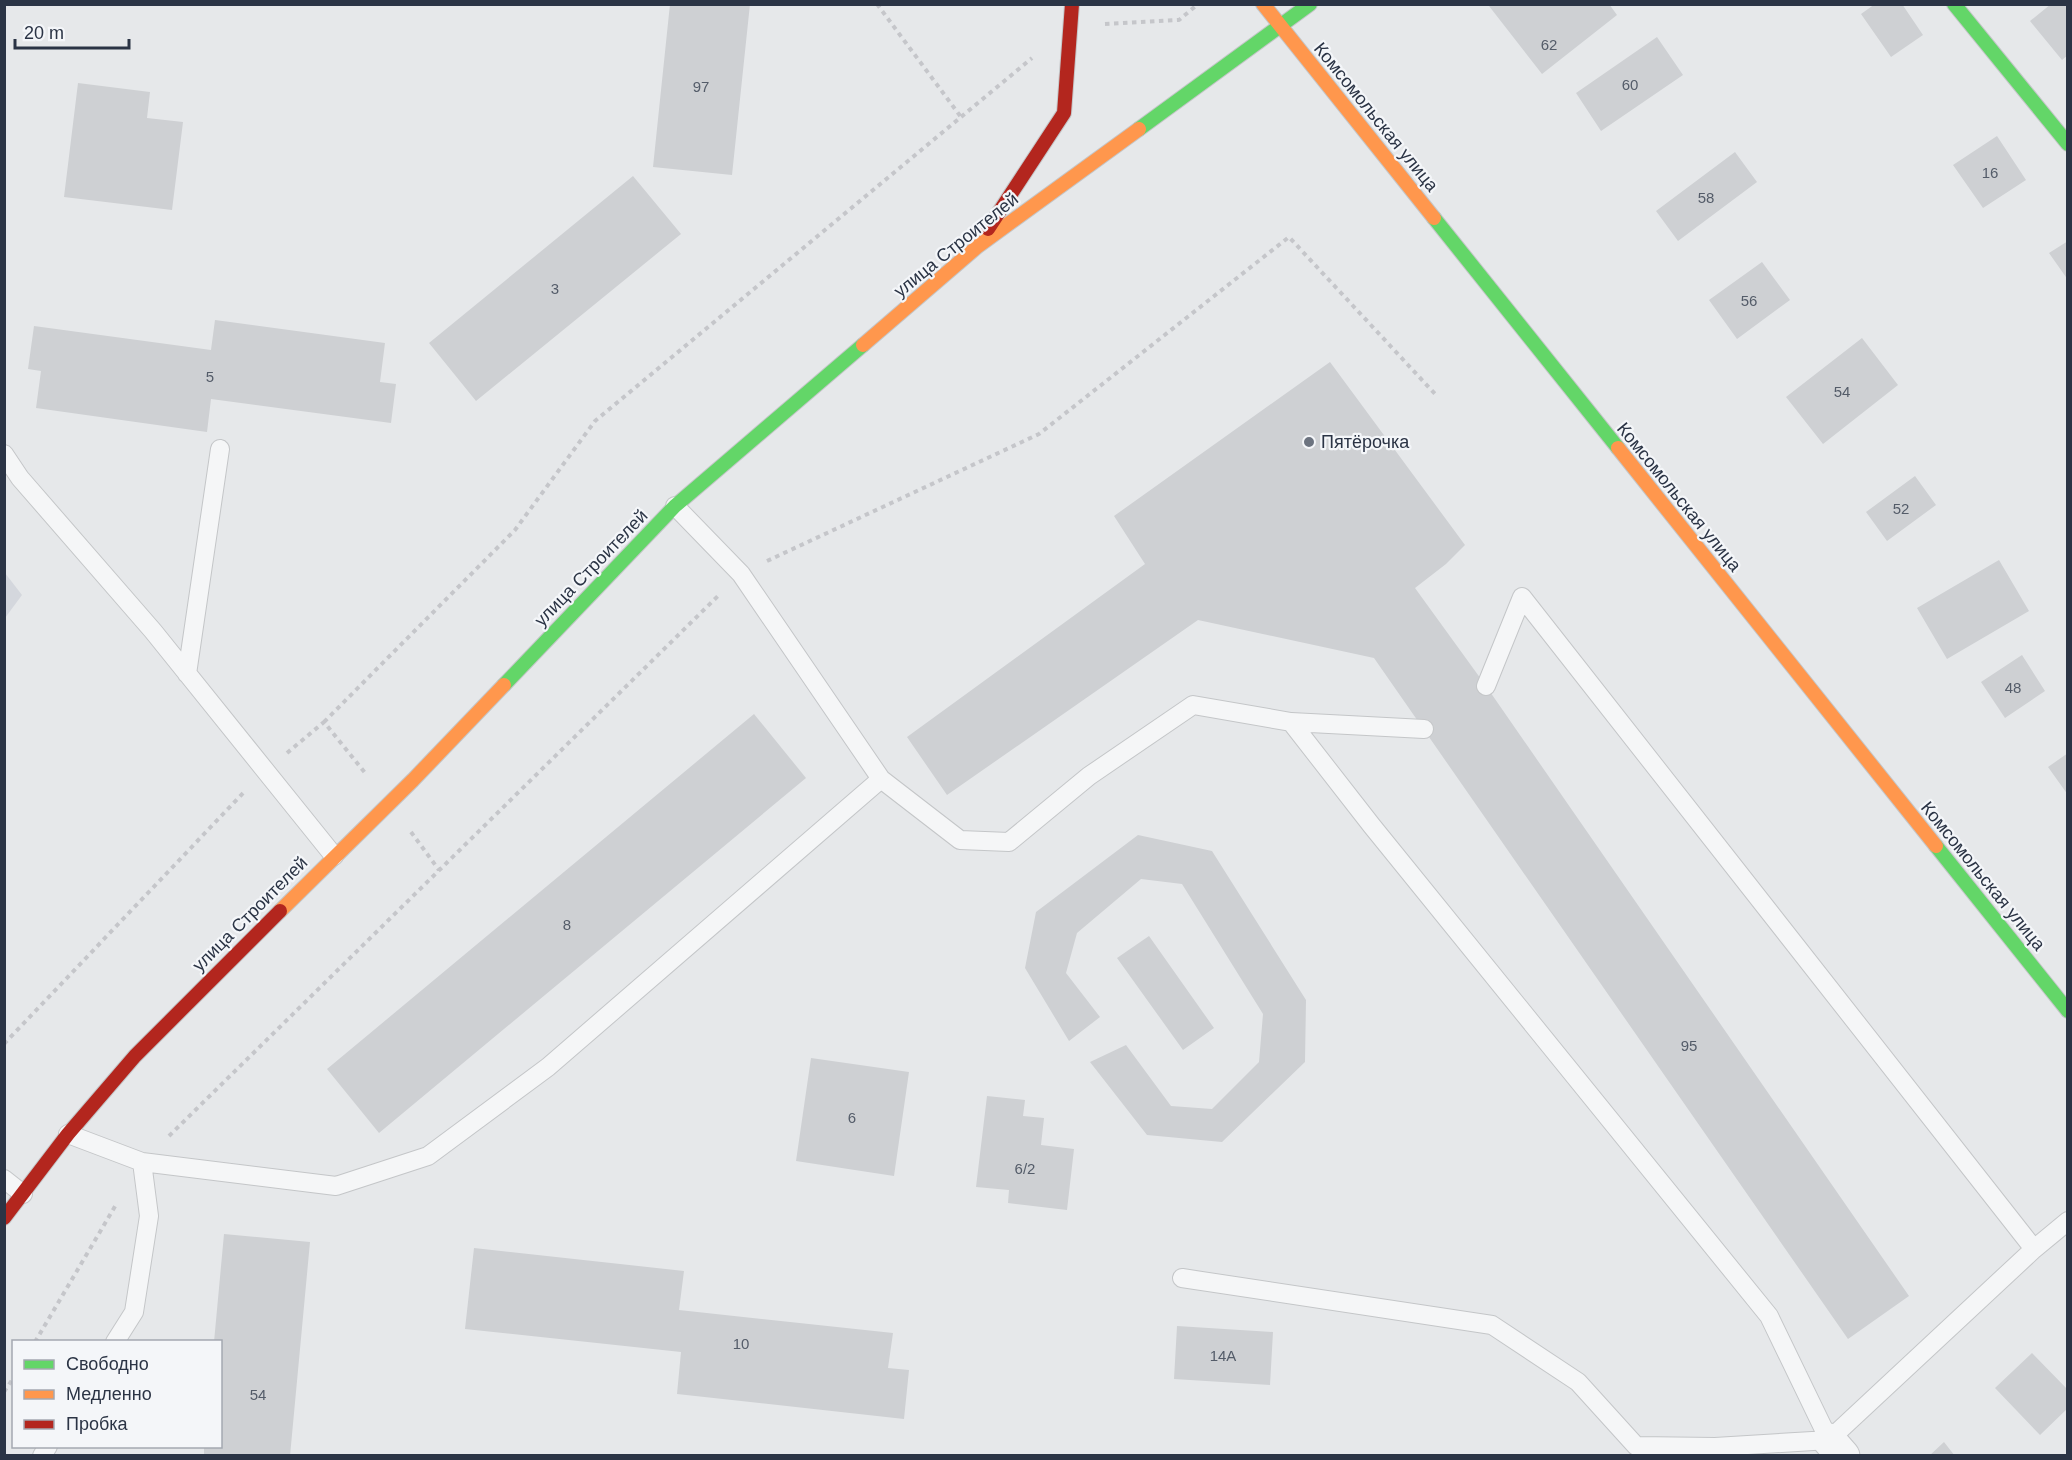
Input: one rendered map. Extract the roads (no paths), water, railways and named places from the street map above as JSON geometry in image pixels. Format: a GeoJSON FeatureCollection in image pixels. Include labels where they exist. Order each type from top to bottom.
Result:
{"type":"FeatureCollection","features":[{"type":"Feature","properties":{"kind":"main road"},"geometry":{"type":"LineString","coordinates":[[978,246],[1064,113],[1072,4]]}},
{"type":"Feature","properties":{"kind":"main road","name":"Комсомольская улица"},"geometry":{"type":"LineString","coordinates":[[1263,4],[2067,1011]]}},
{"type":"Feature","properties":{"kind":"main road","name":"улица Строителей"},"geometry":{"type":"LineString","coordinates":[[4,1218],[68,1134],[135,1056],[421,772],[675,506],[978,246],[1310,4]]}},
{"type":"Feature","properties":{"kind":"main road"},"geometry":{"type":"LineString","coordinates":[[1954,4],[2067,144]]}},
{"type":"Feature","properties":{"kind":"lane"},"geometry":{"type":"LineString","coordinates":[[186,674],[220,449]]}},
{"type":"Feature","properties":{"kind":"lane"},"geometry":{"type":"LineString","coordinates":[[4,454],[20,478],[153,632],[334,856]]}},
{"type":"Feature","properties":{"kind":"lane"},"geometry":{"type":"LineString","coordinates":[[675,506],[741,574],[881,779],[960,840],[1009,842],[1089,776],[1193,705],[1291,722],[1424,729]]}},
{"type":"Feature","properties":{"kind":"lane"},"geometry":{"type":"LineString","coordinates":[[1486,686],[1522,597],[2034,1249]]}},
{"type":"Feature","properties":{"kind":"lane"},"geometry":{"type":"LineString","coordinates":[[1291,722],[1372,826],[1769,1316],[1836,1448]]}},
{"type":"Feature","properties":{"kind":"lane"},"geometry":{"type":"LineString","coordinates":[[68,1134],[142,1162],[336,1186],[428,1156],[548,1067],[881,779]]}},
{"type":"Feature","properties":{"kind":"lane"},"geometry":{"type":"LineString","coordinates":[[116,1340],[134,1312],[149,1216],[142,1162]]}},
{"type":"Feature","properties":{"kind":"lane"},"geometry":{"type":"LineString","coordinates":[[4,1179],[23,1194]]}},
{"type":"Feature","properties":{"kind":"lane"},"geometry":{"type":"LineString","coordinates":[[1182,1278],[1492,1325],[1578,1382],[1636,1446],[1836,1448],[2034,1249],[2067,1221]]}},
{"type":"Feature","properties":{"kind":"place","name":"Пятёрочка"},"geometry":{"type":"Point","coordinates":[1309,442]}}]}
